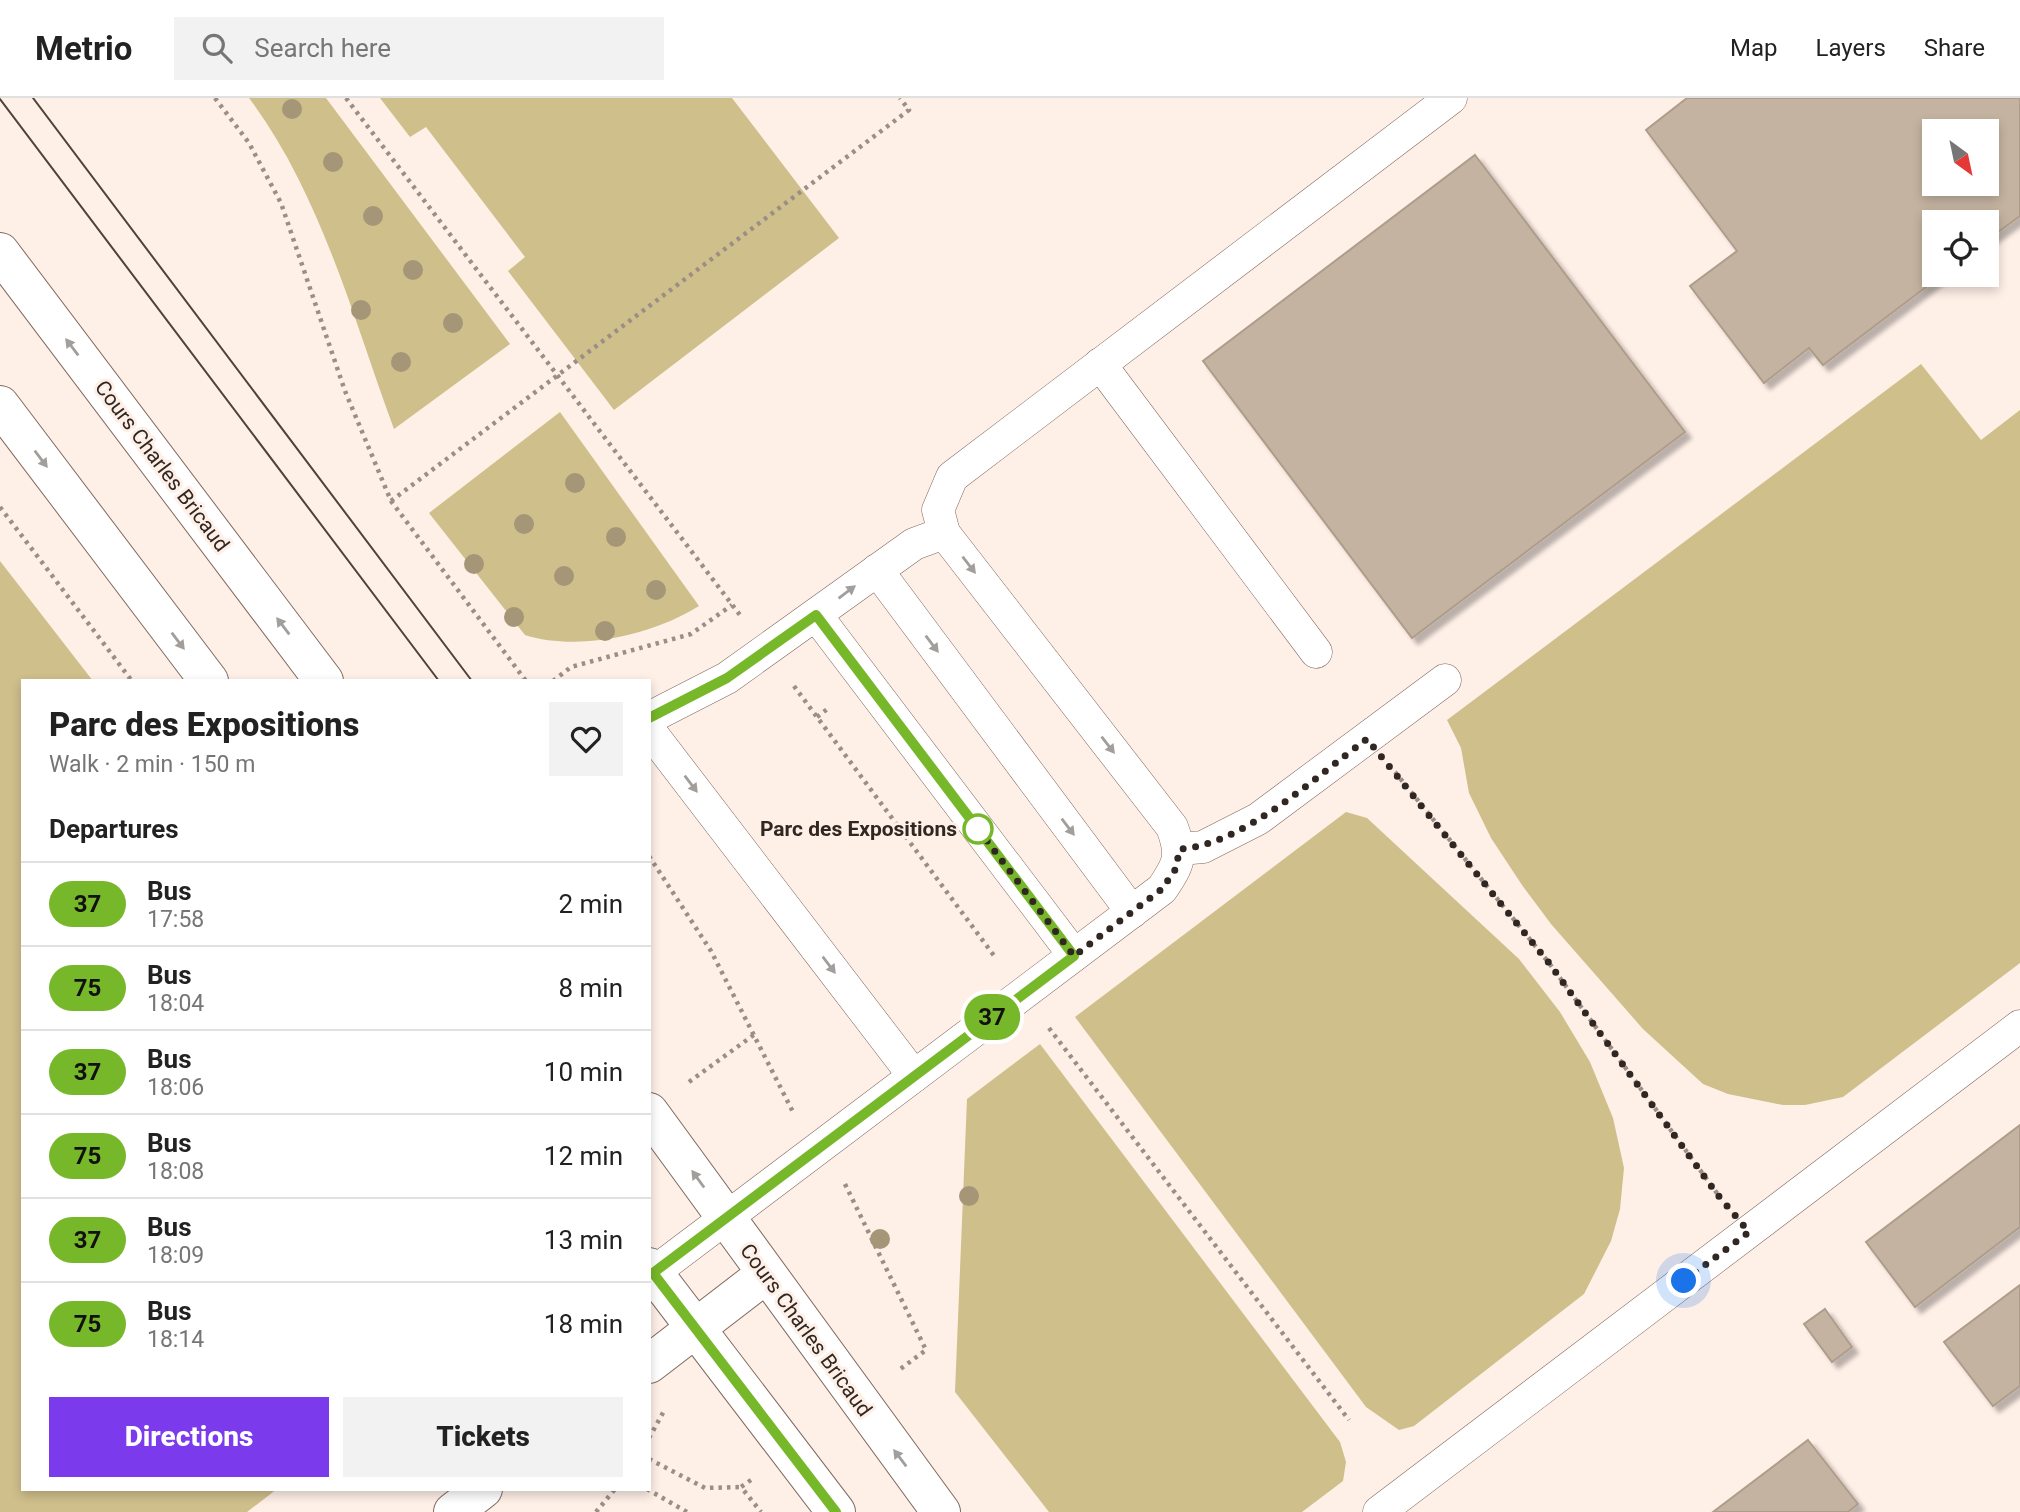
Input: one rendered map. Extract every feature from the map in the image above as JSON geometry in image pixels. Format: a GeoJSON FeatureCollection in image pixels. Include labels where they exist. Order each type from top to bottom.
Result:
{"type":"FeatureCollection","features":[{"type":"Feature","properties":{"kind":"main road","name":"Cours Charles Bricaud"},"geometry":{"type":"LineString","coordinates":[[0,252],[322,679]]}},
{"type":"Feature","properties":{"kind":"main road"},"geometry":{"type":"LineString","coordinates":[[0,405],[207,679]]}},
{"type":"Feature","properties":{"kind":"main road","name":"Cours Charles Bricaud"},"geometry":{"type":"LineString","coordinates":[[651,1115],[941,1512]]}},
{"type":"Feature","properties":{"kind":"main road"},"geometry":{"type":"LineString","coordinates":[[651,1270],[836,1512]]}},
{"type":"Feature","properties":{"kind":"main road"},"geometry":{"type":"LineString","coordinates":[[651,1362],[766,1274]]}},
{"type":"Feature","properties":{"kind":"main road"},"geometry":{"type":"LineString","coordinates":[[453,1512],[480,1491]]}},
{"type":"Feature","properties":{"kind":"lane"},"geometry":{"type":"LineString","coordinates":[[651,1270],[726,1218],[1132,912],[1162,889],[1175,870],[1180,849],[1172,827],[944,533],[939,510],[952,477],[1451,98]]}},
{"type":"Feature","properties":{"kind":"lane"},"geometry":{"type":"LineString","coordinates":[[1100,364],[1316,652]]}},
{"type":"Feature","properties":{"kind":"lane"},"geometry":{"type":"LineString","coordinates":[[651,717],[727,678],[914,544],[944,533]]}},
{"type":"Feature","properties":{"kind":"lane"},"geometry":{"type":"LineString","coordinates":[[877,570],[1132,912]]}},
{"type":"Feature","properties":{"kind":"lane"},"geometry":{"type":"LineString","coordinates":[[816,615],[1074,956]]}},
{"type":"Feature","properties":{"kind":"lane"},"geometry":{"type":"LineString","coordinates":[[1180,849],[1203,847],[1258,819],[1445,680]]}},
{"type":"Feature","properties":{"kind":"lane"},"geometry":{"type":"LineString","coordinates":[[651,733],[914,1076]]}},
{"type":"Feature","properties":{"kind":"lane"},"geometry":{"type":"LineString","coordinates":[[1380,1512],[2020,1026]]}},
{"type":"Feature","properties":{"kind":"path"},"geometry":{"type":"LineString","coordinates":[[215,98],[249,143],[281,203],[345,391],[391,501],[524,679]]}},
{"type":"Feature","properties":{"kind":"path"},"geometry":{"type":"LineString","coordinates":[[346,98],[767,650],[1022,994],[1349,1420]]}},
{"type":"Feature","properties":{"kind":"path"},"geometry":{"type":"LineString","coordinates":[[391,501],[557,373],[909,110],[900,98]]}},
{"type":"Feature","properties":{"kind":"path"},"geometry":{"type":"LineString","coordinates":[[0,507],[130,679]]}},
{"type":"Feature","properties":{"kind":"path"},"geometry":{"type":"LineString","coordinates":[[556,679],[571,667],[691,634],[732,605]]}},
{"type":"Feature","properties":{"kind":"path"},"geometry":{"type":"LineString","coordinates":[[1367,739],[1549,963],[1717,1194],[1749,1232]]}},
{"type":"Feature","properties":{"kind":"path"},"geometry":{"type":"LineString","coordinates":[[651,1111],[755,1034]]}},
{"type":"Feature","properties":{"kind":"path"},"geometry":{"type":"LineString","coordinates":[[651,1460],[705,1488],[741,1487]]}},
{"type":"Feature","properties":{"kind":"path"},"geometry":{"type":"LineString","coordinates":[[596,1512],[613,1491]]}},
{"type":"Feature","properties":{"kind":"path"},"geometry":{"type":"LineString","coordinates":[[650,1491],[687,1512]]}},
{"type":"Feature","properties":{"kind":"shaded area"},"geometry":{"type":"Polygon","coordinates":[[[249,98],[326,98],[510,344],[394,429],[316,216],[274,135],[249,98]]]}},
{"type":"Feature","properties":{"kind":"shaded area"},"geometry":{"type":"Polygon","coordinates":[[[380,98],[732,98],[839,238],[614,410],[508,271],[525,257],[426,127],[410,137],[380,98]]]}},
{"type":"Feature","properties":{"kind":"shaded area"},"geometry":{"type":"Polygon","coordinates":[[[1921,364],[1981,440],[2020,410],[2020,963],[1843,1097],[1805,1105],[1783,1105],[1728,1094],[1703,1084],[1643,1029],[1551,924],[1491,838],[1469,793],[1461,748],[1447,720],[1921,364]]]}},
{"type":"Feature","properties":{"kind":"shaded area"},"geometry":{"type":"Polygon","coordinates":[[[560,412],[699,606],[660,625],[615,638],[568,642],[525,635],[429,513],[560,412]]]}},
{"type":"Feature","properties":{"kind":"shaded area"},"geometry":{"type":"Polygon","coordinates":[[[0,561],[91,679],[21,679],[21,1491],[274,1491],[247,1512],[0,1512],[0,561]]]}},
{"type":"Feature","properties":{"kind":"shaded area"},"geometry":{"type":"Polygon","coordinates":[[[1346,812],[1367,818],[1519,959],[1560,1012],[1590,1062],[1613,1118],[1624,1168],[1620,1209],[1611,1241],[1584,1294],[1414,1426],[1399,1430],[1366,1407],[1075,1017],[1346,812]]]}},
{"type":"Feature","properties":{"kind":"shaded area"},"geometry":{"type":"Polygon","coordinates":[[[1040,1044],[1340,1442],[1346,1462],[1343,1481],[1302,1512],[1049,1512],[955,1392],[967,1099],[1040,1044]]]}},
{"type":"Feature","properties":{"kind":"building"},"geometry":{"type":"Polygon","coordinates":[[[1687,98],[2020,98],[2020,216],[1999,231],[1999,210],[1922,210],[1922,287],[1926,287],[1823,365],[1809,348],[1764,383],[1690,286],[1737,251],[1646,130],[1687,98]]]}},
{"type":"Feature","properties":{"kind":"building"},"geometry":{"type":"Polygon","coordinates":[[[1475,155],[1685,432],[1412,638],[1203,361],[1475,155]]]}},
{"type":"Feature","properties":{"kind":"building"},"geometry":{"type":"Polygon","coordinates":[[[2020,1125],[2020,1227],[1915,1307],[1866,1242],[2020,1125]]]}},
{"type":"Feature","properties":{"kind":"building"},"geometry":{"type":"Polygon","coordinates":[[[2020,1285],[2020,1386],[1993,1406],[1944,1342],[2020,1285]]]}},
{"type":"Feature","properties":{"kind":"building"},"geometry":{"type":"Polygon","coordinates":[[[1825,1309],[1852,1347],[1832,1362],[1804,1324],[1825,1309]]]}},
{"type":"Feature","properties":{"kind":"building"},"geometry":{"type":"Polygon","coordinates":[[[1808,1440],[1858,1504],[1848,1512],[1713,1512],[1808,1440]]]}},
{"type":"Feature","properties":{"kind":"tram line"},"geometry":{"type":"LineString","coordinates":[[33,98],[470,679]]}},
{"type":"Feature","properties":{"kind":"tram line"},"geometry":{"type":"LineString","coordinates":[[0,99],[437,679]]}},
{"type":"Feature","properties":{"kind":"bus line","name":"37"},"geometry":{"type":"LineString","coordinates":[[651,717],[727,678],[816,615],[1074,956],[653,1273],[836,1512]]}},
{"type":"Feature","properties":{"kind":"place","name":"Parc des Expositions"},"geometry":{"type":"Point","coordinates":[978,829]}},
{"type":"Feature","properties":{"kind":"route"},"geometry":{"type":"LineString","coordinates":[[978,829],[975,825],[1074,956],[1162,889],[1175,870],[1180,849],[1203,847],[1258,819],[1367,739],[1549,963],[1717,1194],[1749,1232],[1684,1281]]}}]}
